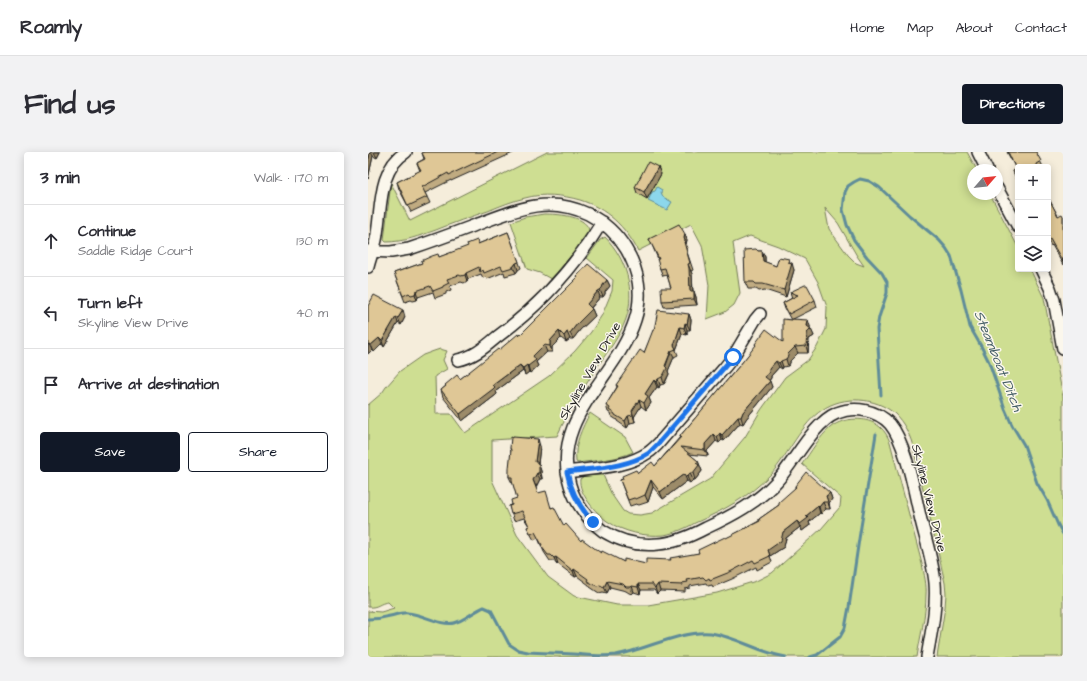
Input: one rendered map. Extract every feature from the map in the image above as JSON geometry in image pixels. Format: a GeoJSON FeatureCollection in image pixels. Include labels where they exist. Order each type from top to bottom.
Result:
{"type":"FeatureCollection","features":[{"type":"Feature","properties":{"kind":"street"},"geometry":{"type":"LineString","coordinates":[[368,267],[370,251],[376,240],[384,184],[387,174],[392,164],[406,152]]}},
{"type":"Feature","properties":{"kind":"street"},"geometry":{"type":"LineString","coordinates":[[978,152],[985,164]]}},
{"type":"Feature","properties":{"kind":"street"},"geometry":{"type":"LineString","coordinates":[[1003,199],[1015,221]]}},
{"type":"Feature","properties":{"kind":"street","name":"Skyline View Drive"},"geometry":{"type":"LineString","coordinates":[[370,251],[390,252],[409,249],[521,208],[553,204],[575,208],[592,216],[602,222],[619,239],[631,258],[638,281],[639,292],[636,316],[627,339],[584,405],[569,436],[567,447],[567,472],[573,493],[585,514],[603,530],[625,541],[637,544],[659,544],[671,542],[692,535],[728,518],[761,496],[776,483],[817,428],[829,417],[838,412],[848,410],[866,411],[884,418],[894,430],[903,449],[932,565],[935,582],[935,597],[934,614],[927,657]]}},
{"type":"Feature","properties":{"kind":"street"},"geometry":{"type":"LineString","coordinates":[[458,360],[478,352],[511,326],[542,298],[584,251],[602,222]]}},
{"type":"Feature","properties":{"kind":"street"},"geometry":{"type":"LineString","coordinates":[[1042,272],[1054,300],[1063,349]]}},
{"type":"Feature","properties":{"kind":"street"},"geometry":{"type":"LineString","coordinates":[[567,472],[619,465],[639,458],[649,452],[658,444],[725,367],[760,314]]}},
{"type":"Feature","properties":{"kind":"green space"},"geometry":{"type":"Polygon","coordinates":[[[547,152],[967,152],[974,164],[967,164],[967,200],[993,200],[1015,241],[1015,272],[1031,272],[1044,298],[1063,397],[1063,657],[937,657],[946,594],[936,543],[909,435],[895,414],[879,404],[869,401],[849,400],[830,405],[808,423],[771,474],[754,490],[726,508],[672,533],[664,535],[649,535],[627,531],[607,521],[593,508],[585,496],[580,484],[580,479],[584,476],[603,475],[612,495],[623,511],[628,514],[640,515],[652,513],[710,479],[745,437],[761,410],[785,377],[808,360],[817,347],[826,329],[827,307],[818,282],[805,259],[778,246],[750,236],[733,243],[740,293],[734,305],[725,312],[707,319],[709,285],[702,245],[691,224],[638,251],[628,234],[621,226],[607,213],[598,208],[573,198],[552,195],[532,196],[511,202],[405,240],[386,242],[384,240],[391,183],[410,221],[547,152]],[[825,208],[829,229],[848,255],[856,263],[864,266],[838,223],[825,208]]]}},
{"type":"Feature","properties":{"kind":"green space"},"geometry":{"type":"Polygon","coordinates":[[[556,214],[576,218],[582,221],[589,230],[571,256],[551,279],[540,273],[527,269],[511,222],[525,217],[556,214]]]}},
{"type":"Feature","properties":{"kind":"green space"},"geometry":{"type":"Polygon","coordinates":[[[605,237],[619,255],[627,275],[630,297],[629,308],[624,325],[577,399],[557,436],[492,440],[492,480],[517,535],[548,577],[574,596],[617,605],[648,605],[717,593],[756,581],[772,573],[821,529],[840,507],[841,498],[802,464],[819,440],[831,427],[842,421],[856,419],[869,421],[875,423],[885,432],[890,442],[922,564],[926,587],[926,603],[917,657],[368,657],[368,611],[381,612],[394,608],[388,602],[374,607],[368,607],[368,405],[382,393],[400,371],[423,355],[440,349],[447,351],[443,360],[447,369],[435,376],[436,414],[451,414],[465,433],[549,376],[575,351],[591,332],[602,315],[612,291],[613,280],[587,258],[600,240],[605,237]]]}},
{"type":"Feature","properties":{"kind":"green space"},"geometry":{"type":"Polygon","coordinates":[[[590,413],[625,437],[633,452],[613,458],[578,463],[576,462],[577,443],[590,413]]]}},
{"type":"Feature","properties":{"kind":"water"},"geometry":{"type":"Polygon","coordinates":[[[657,187],[662,190],[661,192],[663,197],[672,202],[667,210],[648,201],[652,192],[655,191],[657,187]]]}},
{"type":"Feature","properties":{"kind":"building"},"geometry":{"type":"Polygon","coordinates":[[[498,152],[449,175],[448,173],[422,187],[427,197],[408,206],[397,182],[421,170],[417,163],[425,159],[422,153],[498,152]]]}},
{"type":"Feature","properties":{"kind":"building"},"geometry":{"type":"Polygon","coordinates":[[[1008,152],[1036,152],[1041,161],[1036,164],[1015,164],[1015,167],[1008,152]]]}},
{"type":"Feature","properties":{"kind":"building"},"geometry":{"type":"Polygon","coordinates":[[[648,162],[658,167],[644,192],[635,187],[648,162]]]}},
{"type":"Feature","properties":{"kind":"building"},"geometry":{"type":"Polygon","coordinates":[[[1051,203],[1058,216],[1062,214],[1063,216],[1063,262],[1051,241],[1051,203]]]}},
{"type":"Feature","properties":{"kind":"building"},"geometry":{"type":"Polygon","coordinates":[[[679,224],[685,234],[684,242],[690,263],[688,264],[690,291],[694,291],[694,299],[662,301],[661,288],[671,288],[665,268],[660,269],[657,259],[659,259],[649,239],[679,224]]]}},
{"type":"Feature","properties":{"kind":"building"},"geometry":{"type":"Polygon","coordinates":[[[508,232],[519,262],[513,267],[503,270],[501,266],[484,273],[483,270],[480,272],[479,267],[466,273],[465,275],[459,275],[447,279],[449,283],[433,291],[430,286],[416,291],[415,294],[411,295],[409,293],[403,296],[394,273],[422,263],[421,261],[432,256],[438,254],[439,257],[468,246],[467,244],[477,240],[478,244],[508,232]]]}},
{"type":"Feature","properties":{"kind":"building"},"geometry":{"type":"Polygon","coordinates":[[[756,249],[758,251],[762,251],[763,261],[776,266],[779,257],[789,259],[788,262],[792,263],[784,290],[763,284],[756,284],[754,282],[745,282],[744,250],[756,249]]]}},
{"type":"Feature","properties":{"kind":"building"},"geometry":{"type":"Polygon","coordinates":[[[588,264],[607,280],[602,288],[587,304],[592,309],[570,333],[567,332],[564,336],[559,331],[550,341],[550,346],[544,345],[533,356],[536,360],[523,368],[520,365],[493,385],[495,387],[493,389],[460,414],[441,390],[446,386],[445,385],[457,375],[460,379],[518,334],[519,336],[578,277],[577,276],[588,264]]]}},
{"type":"Feature","properties":{"kind":"building"},"geometry":{"type":"Polygon","coordinates":[[[807,285],[815,300],[789,314],[783,303],[798,295],[790,292],[807,285]]]}},
{"type":"Feature","properties":{"kind":"building"},"geometry":{"type":"Polygon","coordinates":[[[374,295],[403,310],[398,318],[396,317],[382,341],[379,338],[371,345],[368,345],[368,306],[374,295]]]}},
{"type":"Feature","properties":{"kind":"building"},"geometry":{"type":"Polygon","coordinates":[[[658,310],[689,314],[687,324],[685,323],[684,328],[680,327],[674,345],[676,349],[671,351],[665,366],[667,368],[664,374],[656,382],[654,380],[645,394],[648,396],[644,403],[639,400],[632,411],[633,415],[628,416],[625,421],[609,410],[610,408],[606,405],[618,386],[616,385],[640,350],[644,353],[654,330],[658,310]]]}},
{"type":"Feature","properties":{"kind":"building"},"geometry":{"type":"Polygon","coordinates":[[[783,319],[808,320],[807,326],[811,329],[807,333],[806,346],[795,347],[788,354],[786,359],[779,363],[776,361],[769,369],[769,372],[765,377],[770,381],[743,412],[741,417],[738,417],[722,435],[720,433],[717,437],[714,434],[705,444],[705,450],[681,447],[698,461],[696,463],[699,465],[693,473],[690,473],[687,477],[684,474],[660,492],[651,480],[645,495],[636,499],[634,498],[628,500],[620,480],[623,479],[622,476],[636,470],[638,473],[652,462],[655,466],[681,437],[680,436],[740,365],[756,345],[755,344],[766,329],[783,342],[783,319]]]}},
{"type":"Feature","properties":{"kind":"building"},"geometry":{"type":"Polygon","coordinates":[[[511,437],[538,439],[535,462],[539,464],[539,473],[537,473],[533,480],[538,493],[546,491],[551,508],[554,507],[564,526],[566,524],[581,541],[582,539],[601,553],[602,551],[624,562],[624,559],[646,564],[646,559],[671,560],[670,558],[699,553],[698,550],[760,521],[759,519],[779,505],[779,502],[796,487],[795,486],[806,472],[830,493],[826,496],[828,502],[823,502],[819,507],[818,506],[806,516],[808,518],[800,524],[797,521],[783,532],[781,541],[768,550],[770,556],[755,563],[753,560],[710,580],[709,578],[706,580],[703,577],[687,580],[688,582],[682,583],[683,585],[658,584],[655,588],[652,584],[638,584],[638,587],[626,587],[623,584],[607,581],[604,587],[600,585],[597,586],[587,581],[588,579],[574,569],[573,571],[556,557],[554,558],[551,555],[548,555],[541,546],[542,545],[535,532],[531,534],[522,511],[511,514],[509,506],[512,505],[511,500],[517,498],[512,477],[509,477],[511,437]]]}},
{"type":"Feature","properties":{"kind":"waterway","name":"Steamboat Ditch"},"geometry":{"type":"LineString","coordinates":[[881,395],[877,329],[879,317],[887,293],[887,282],[882,273],[854,240],[847,225],[843,210],[845,192],[848,186],[860,179],[869,181],[879,187],[910,216],[939,240],[951,256],[970,327],[989,362],[1005,409],[1012,425],[1024,445],[1037,483],[1063,534]]}},
{"type":"Feature","properties":{"kind":"waterway","name":"Steamboat Ditch"},"geometry":{"type":"LineString","coordinates":[[810,657],[817,655],[840,637],[845,628],[876,434]]}},
{"type":"Feature","properties":{"kind":"waterway","name":"Steamboat Ditch"},"geometry":{"type":"LineString","coordinates":[[368,619],[406,613],[443,623],[454,623],[484,607],[491,610],[509,644],[518,650],[528,652],[611,656],[687,634],[711,633],[786,657]]}},
{"type":"Feature","properties":{"kind":"route"},"geometry":{"type":"LineString","coordinates":[[593,522],[585,514],[578,503],[569,482],[567,472],[619,465],[639,458],[649,452],[658,444],[733,357]]}}]}
